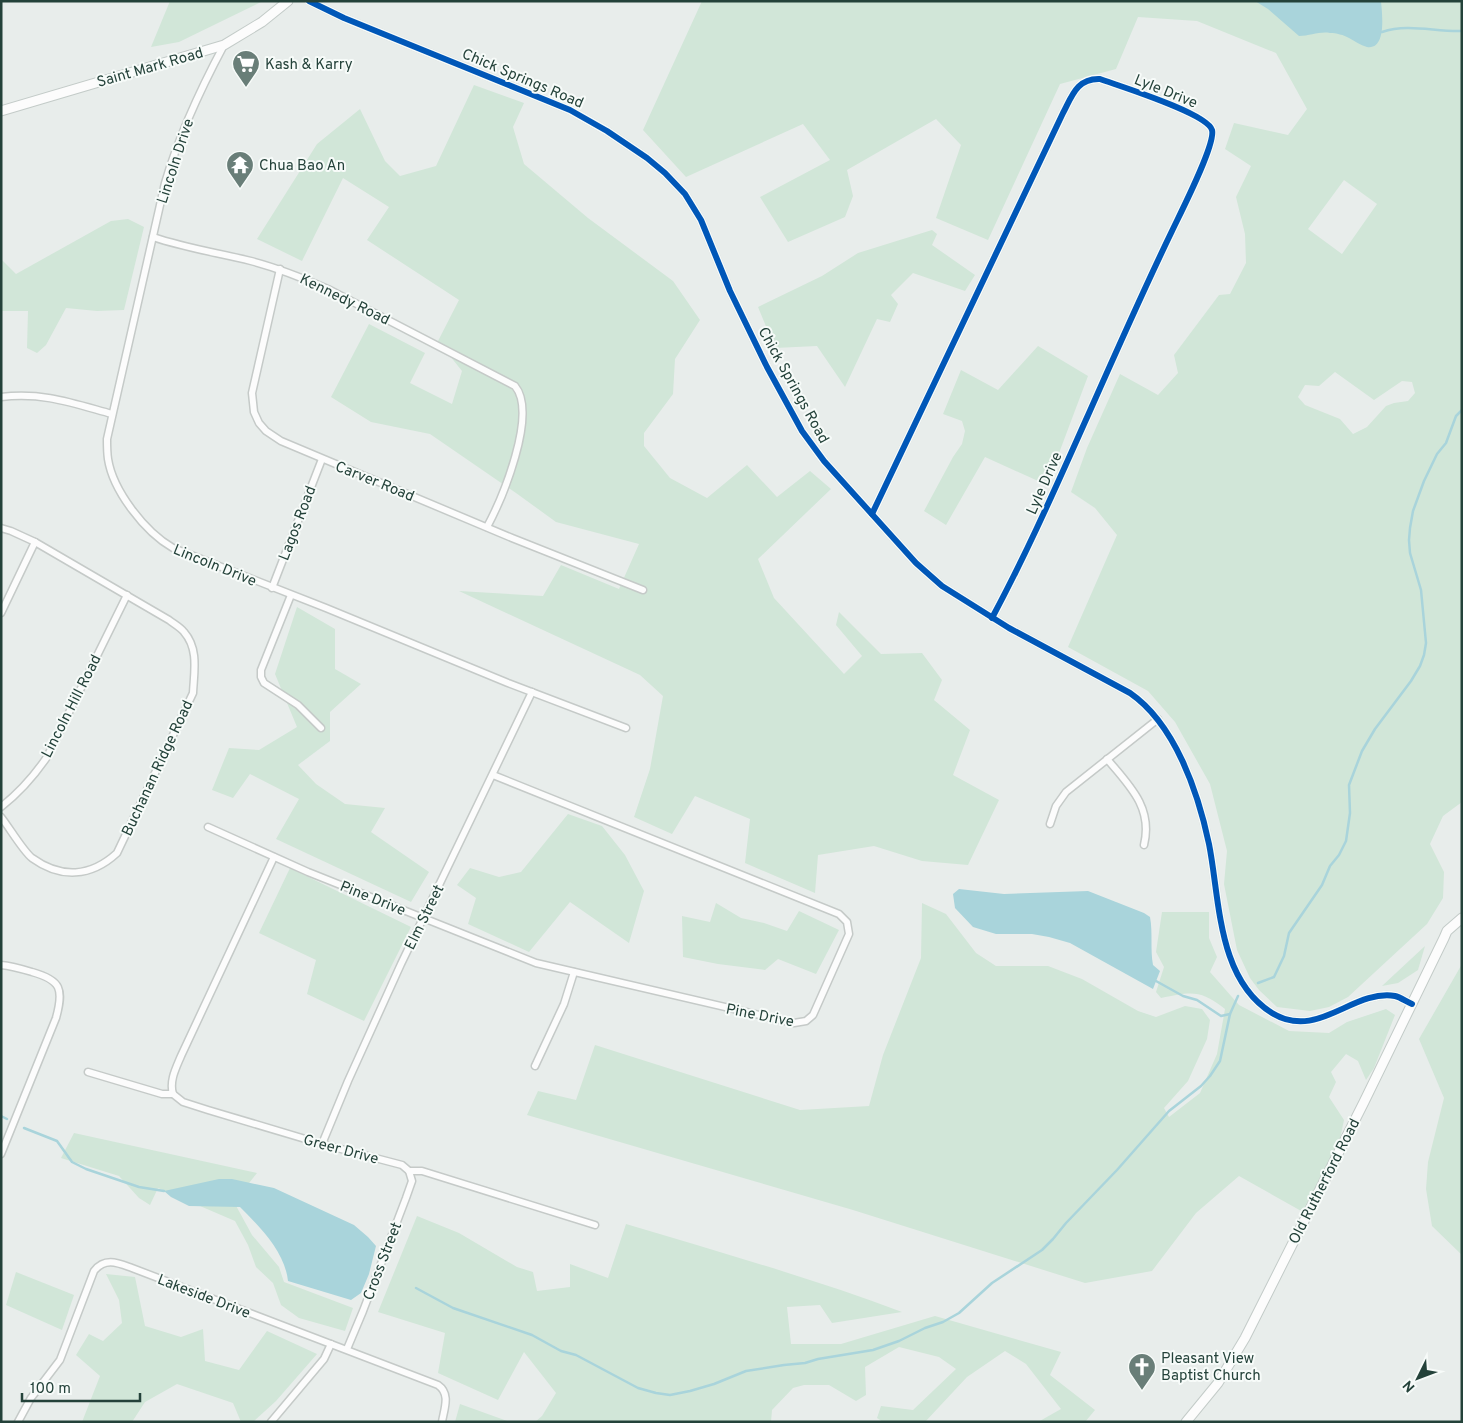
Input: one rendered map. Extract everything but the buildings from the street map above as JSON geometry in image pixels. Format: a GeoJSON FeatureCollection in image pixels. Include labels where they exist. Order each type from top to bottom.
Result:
{"type":"FeatureCollection","features":[{"type":"Feature","properties":{"kind":"street","name":"Saint Mark Road"},"geometry":{"type":"LineString","coordinates":[[1,111],[224,45],[262,22],[288,1]]}},
{"type":"Feature","properties":{"kind":"street","name":"Chick Springs Road"},"geometry":{"type":"LineString","coordinates":[[309,1],[344,18],[570,110],[607,131],[647,158],[665,173],[684,194],[702,220],[745,323],[802,431],[824,460],[872,514],[929,576],[952,594],[992,618],[1130,693],[1147,706],[1158,719],[1183,764],[1197,800],[1209,846],[1225,940],[1236,969],[1254,997],[1278,1016],[1304,1021],[1337,1012],[1358,1002],[1376,997],[1395,996],[1412,1004]]}},
{"type":"Feature","properties":{"kind":"street","name":"Lincoln Drive"},"geometry":{"type":"LineString","coordinates":[[224,45],[196,98],[175,151],[165,183],[112,414],[108,439],[107,452],[112,476],[121,492],[148,529],[172,548],[626,728]]}},
{"type":"Feature","properties":{"kind":"street","name":"Lyle Drive"},"geometry":{"type":"LineString","coordinates":[[872,514],[1063,113],[1077,88],[1088,80],[1100,79],[1169,104],[1205,120],[1212,131],[1212,138],[1199,170],[1044,514],[992,618]]}},
{"type":"Feature","properties":{"kind":"street","name":"Kennedy Road"},"geometry":{"type":"LineString","coordinates":[[153,237],[280,269],[328,289],[515,386],[521,396],[523,419],[519,441],[502,497],[487,527]]}},
{"type":"Feature","properties":{"kind":"street","name":"Carver Road"},"geometry":{"type":"LineString","coordinates":[[280,269],[252,388],[252,404],[259,424],[275,438],[322,459],[643,590]]}},
{"type":"Feature","properties":{"kind":"street"},"geometry":{"type":"LineString","coordinates":[[1,398],[25,395],[50,397],[112,414]]}},
{"type":"Feature","properties":{"kind":"street","name":"Lagos Road"},"geometry":{"type":"LineString","coordinates":[[272,588],[322,459]]}},
{"type":"Feature","properties":{"kind":"street","name":"Buchanan Ridge Road"},"geometry":{"type":"LineString","coordinates":[[1,528],[35,542],[169,620],[184,632],[194,650],[195,670],[193,693],[117,853],[106,863],[87,871],[69,874],[48,867],[30,857],[1,817]]}},
{"type":"Feature","properties":{"kind":"street"},"geometry":{"type":"LineString","coordinates":[[1,613],[35,542]]}},
{"type":"Feature","properties":{"kind":"street","name":"Lincoln Hill Road"},"geometry":{"type":"LineString","coordinates":[[1,807],[17,795],[47,756],[127,595]]}},
{"type":"Feature","properties":{"kind":"street"},"geometry":{"type":"LineString","coordinates":[[291,595],[261,670],[261,677],[264,683],[298,705],[321,728]]}},
{"type":"Feature","properties":{"kind":"street","name":"Elm Street"},"geometry":{"type":"LineString","coordinates":[[322,1144],[348,1081],[402,964],[532,692]]}},
{"type":"Feature","properties":{"kind":"street"},"geometry":{"type":"LineString","coordinates":[[1050,824],[1056,806],[1066,792],[1158,719]]}},
{"type":"Feature","properties":{"kind":"street"},"geometry":{"type":"LineString","coordinates":[[1107,759],[1131,788],[1142,806],[1147,832],[1144,845]]}},
{"type":"Feature","properties":{"kind":"street","name":"Pine Drive"},"geometry":{"type":"LineString","coordinates":[[208,827],[274,857],[520,958],[798,1024],[806,1021],[813,1015],[850,934],[847,922],[839,914],[493,775]]}},
{"type":"Feature","properties":{"kind":"street"},"geometry":{"type":"LineString","coordinates":[[173,1094],[172,1081],[181,1056],[274,857]]}},
{"type":"Feature","properties":{"kind":"street","name":"Old Rutherford Road"},"geometry":{"type":"LineString","coordinates":[[1186,1422],[1218,1383],[1245,1338],[1447,931],[1462,918]]}},
{"type":"Feature","properties":{"kind":"street"},"geometry":{"type":"LineString","coordinates":[[1,965],[42,975],[53,980],[59,988],[60,1000],[56,1018],[1,1154]]}},
{"type":"Feature","properties":{"kind":"street"},"geometry":{"type":"LineString","coordinates":[[535,1066],[564,1004],[574,972]]}},
{"type":"Feature","properties":{"kind":"street","name":"Greer Drive"},"geometry":{"type":"LineString","coordinates":[[88,1072],[162,1094],[173,1094],[183,1102],[208,1110],[322,1144],[402,1165],[409,1171],[422,1171],[595,1225]]}},
{"type":"Feature","properties":{"kind":"street","name":"Cross Street"},"geometry":{"type":"LineString","coordinates":[[347,1349],[412,1181],[409,1171]]}},
{"type":"Feature","properties":{"kind":"street","name":"Lakeside Drive"},"geometry":{"type":"LineString","coordinates":[[18,1422],[31,1398],[53,1372],[60,1360],[92,1275],[97,1267],[104,1263],[112,1262],[347,1349],[441,1387],[445,1392],[446,1399],[442,1422]]}},
{"type":"Feature","properties":{"kind":"street"},"geometry":{"type":"LineString","coordinates":[[271,1422],[324,1359],[331,1344]]}},
{"type":"Feature","properties":{"kind":"green space"},"geometry":{"type":"Polygon","coordinates":[[[170,1],[263,1],[179,42],[151,47],[170,1]]]}},
{"type":"Feature","properties":{"kind":"green space"},"geometry":{"type":"Polygon","coordinates":[[[702,1],[1462,1],[1462,802],[1443,816],[1430,844],[1444,872],[1443,898],[1427,924],[1348,997],[1329,1007],[1310,1011],[1277,1007],[1259,990],[1250,978],[1237,950],[1224,884],[1227,851],[1210,784],[1175,722],[1148,691],[1068,647],[1117,535],[1095,508],[1071,492],[1087,448],[1120,374],[1158,395],[1178,373],[1174,355],[1219,295],[1230,294],[1246,263],[1245,234],[1236,197],[1251,166],[1225,149],[1234,123],[1288,135],[1307,109],[1276,53],[1197,21],[1138,17],[1116,69],[1060,84],[988,240],[936,218],[961,145],[936,119],[847,170],[853,196],[845,217],[788,242],[760,197],[830,160],[803,124],[686,177],[643,130],[702,1]],[[1344,180],[1308,229],[1342,254],[1377,204],[1344,180]],[[1335,372],[1319,386],[1305,385],[1298,397],[1305,405],[1340,419],[1353,434],[1367,427],[1386,406],[1408,401],[1415,393],[1412,382],[1402,381],[1374,400],[1335,372]]]}},
{"type":"Feature","properties":{"kind":"green space"},"geometry":{"type":"Polygon","coordinates":[[[474,85],[524,103],[513,127],[524,164],[588,218],[673,281],[700,320],[675,359],[673,394],[644,433],[644,446],[670,478],[707,498],[747,465],[777,497],[810,471],[831,489],[758,559],[774,598],[844,674],[862,656],[836,625],[839,612],[881,654],[922,653],[942,680],[934,700],[970,730],[953,775],[999,800],[968,865],[922,861],[874,846],[818,855],[815,893],[745,863],[750,819],[695,796],[672,834],[634,817],[650,769],[663,696],[640,675],[459,591],[543,596],[561,565],[619,589],[639,544],[556,522],[430,434],[371,422],[331,397],[369,324],[425,353],[410,383],[452,404],[462,371],[438,341],[459,300],[367,240],[389,207],[343,178],[302,261],[257,239],[317,144],[360,109],[385,161],[400,176],[436,166],[474,85]]]}},
{"type":"Feature","properties":{"kind":"green space"},"geometry":{"type":"Polygon","coordinates":[[[128,219],[144,227],[124,310],[97,311],[66,308],[46,345],[37,353],[27,348],[28,311],[1,311],[1,259],[16,274],[111,221],[128,219]]]}},
{"type":"Feature","properties":{"kind":"green space"},"geometry":{"type":"Polygon","coordinates":[[[932,230],[937,234],[932,245],[975,275],[965,291],[913,273],[891,295],[898,304],[890,322],[877,319],[845,387],[817,346],[775,348],[758,307],[822,276],[858,253],[932,230]]]}},
{"type":"Feature","properties":{"kind":"green space"},"geometry":{"type":"Polygon","coordinates":[[[1038,346],[1088,376],[1047,485],[985,457],[946,525],[924,511],[962,444],[965,431],[962,421],[943,414],[961,370],[998,390],[1038,346]]]}},
{"type":"Feature","properties":{"kind":"green space"},"geometry":{"type":"Polygon","coordinates":[[[297,607],[335,629],[335,669],[361,684],[330,712],[330,741],[298,765],[316,784],[345,804],[385,808],[371,832],[429,872],[411,902],[276,839],[299,799],[250,774],[233,798],[212,790],[229,748],[259,750],[297,727],[275,674],[297,607]]]}},
{"type":"Feature","properties":{"kind":"green space"},"geometry":{"type":"Polygon","coordinates":[[[568,814],[602,826],[625,855],[644,891],[629,943],[570,902],[529,952],[468,924],[476,898],[457,885],[470,868],[499,877],[521,872],[568,814]]]}},
{"type":"Feature","properties":{"kind":"green space"},"geometry":{"type":"Polygon","coordinates":[[[290,868],[411,927],[364,1021],[307,994],[316,960],[259,933],[290,868]]]}},
{"type":"Feature","properties":{"kind":"green space"},"geometry":{"type":"Polygon","coordinates":[[[716,903],[741,918],[787,931],[799,911],[839,930],[816,974],[778,959],[765,970],[683,957],[682,916],[710,922],[716,903]]]}},
{"type":"Feature","properties":{"kind":"green space"},"geometry":{"type":"Polygon","coordinates":[[[922,903],[946,914],[976,953],[996,966],[1048,966],[1082,979],[1138,1011],[1156,1017],[1185,1006],[1202,1009],[1210,1020],[1207,1039],[1188,1081],[1164,1108],[1169,1117],[1200,1093],[1217,1054],[1225,1009],[1202,995],[1180,994],[1161,998],[1156,992],[1164,967],[1156,952],[1162,912],[1209,912],[1209,938],[1217,957],[1210,972],[1239,1005],[1289,1031],[1329,1033],[1347,1022],[1386,1009],[1395,1015],[1374,1068],[1366,1080],[1358,1061],[1346,1054],[1331,1072],[1336,1082],[1329,1097],[1344,1120],[1340,1139],[1303,1212],[1239,1176],[1196,1213],[1152,1271],[1085,1283],[853,1210],[527,1115],[538,1091],[576,1100],[595,1045],[800,1110],[869,1106],[883,1055],[921,958],[922,903]]]}},
{"type":"Feature","properties":{"kind":"green space"},"geometry":{"type":"Polygon","coordinates":[[[1425,946],[1418,970],[1398,983],[1382,986],[1425,946]]]}},
{"type":"Feature","properties":{"kind":"green space"},"geometry":{"type":"Polygon","coordinates":[[[1462,964],[1462,1255],[1432,1226],[1426,1189],[1428,1162],[1444,1098],[1419,1039],[1462,964]]]}},
{"type":"Feature","properties":{"kind":"green space"},"geometry":{"type":"Polygon","coordinates":[[[74,1133],[257,1173],[234,1202],[252,1235],[279,1267],[284,1282],[353,1308],[345,1331],[299,1318],[281,1305],[273,1283],[256,1267],[248,1245],[235,1221],[158,1188],[150,1205],[139,1198],[119,1176],[61,1158],[74,1133]]]}},
{"type":"Feature","properties":{"kind":"green space"},"geometry":{"type":"Polygon","coordinates":[[[417,1216],[459,1233],[517,1267],[533,1272],[537,1291],[570,1287],[570,1264],[608,1278],[626,1224],[800,1277],[902,1312],[832,1323],[820,1305],[787,1307],[791,1344],[841,1344],[935,1316],[1061,1352],[1050,1375],[1095,1410],[1085,1422],[1038,1422],[1061,1409],[1026,1364],[1005,1351],[967,1377],[925,1422],[883,1422],[877,1418],[881,1406],[913,1410],[956,1369],[939,1357],[899,1347],[865,1367],[866,1395],[856,1401],[829,1385],[804,1385],[793,1388],[772,1410],[771,1422],[535,1422],[542,1416],[556,1393],[524,1352],[498,1400],[438,1373],[445,1333],[378,1312],[417,1216]]]}},
{"type":"Feature","properties":{"kind":"green space"},"geometry":{"type":"Polygon","coordinates":[[[16,1272],[74,1295],[62,1330],[6,1305],[16,1272]]]}},
{"type":"Feature","properties":{"kind":"green space"},"geometry":{"type":"Polygon","coordinates":[[[106,1274],[135,1277],[145,1326],[181,1337],[203,1329],[205,1361],[239,1370],[267,1331],[317,1354],[276,1401],[253,1422],[241,1422],[233,1403],[177,1384],[145,1402],[132,1422],[82,1422],[100,1376],[76,1355],[89,1334],[103,1341],[122,1323],[119,1300],[106,1274]]]}},
{"type":"Feature","properties":{"kind":"green space"},"geometry":{"type":"Polygon","coordinates":[[[460,1404],[510,1422],[455,1422],[460,1404]]]}},
{"type":"Feature","properties":{"kind":"water"},"geometry":{"type":"Polygon","coordinates":[[[1255,1],[1381,1],[1382,30],[1378,43],[1367,47],[1335,33],[1299,36],[1268,9],[1255,1]]]}},
{"type":"Feature","properties":{"kind":"water"},"geometry":{"type":"Polygon","coordinates":[[[959,889],[1004,894],[1088,891],[1144,913],[1150,917],[1153,965],[1160,971],[1153,989],[1070,943],[1032,934],[996,934],[973,927],[955,908],[953,894],[959,889]]]}},
{"type":"Feature","properties":{"kind":"water"},"geometry":{"type":"Polygon","coordinates":[[[219,1179],[232,1179],[274,1188],[354,1225],[376,1246],[369,1274],[361,1293],[351,1300],[288,1281],[286,1270],[277,1250],[240,1207],[189,1206],[171,1197],[164,1191],[219,1179]]]}},
{"type":"Feature","properties":{"kind":"waterway"},"geometry":{"type":"LineString","coordinates":[[1382,32],[1402,28],[1462,31]]}},
{"type":"Feature","properties":{"kind":"waterway"},"geometry":{"type":"LineString","coordinates":[[1462,73],[1462,79]]}},
{"type":"Feature","properties":{"kind":"waterway"},"geometry":{"type":"LineString","coordinates":[[1258,983],[1274,977],[1284,956],[1289,933],[1322,885],[1330,866],[1339,855],[1346,841],[1350,813],[1349,785],[1362,751],[1375,729],[1411,681],[1424,655],[1426,643],[1421,590],[1410,553],[1410,528],[1413,511],[1424,481],[1437,454],[1446,443],[1456,416],[1462,410]]}},
{"type":"Feature","properties":{"kind":"waterway"},"geometry":{"type":"LineString","coordinates":[[1156,981],[1183,996],[1197,1000],[1221,1016],[1230,1014]]}},
{"type":"Feature","properties":{"kind":"waterway"},"geometry":{"type":"LineString","coordinates":[[416,1288],[453,1308],[532,1335],[561,1351],[576,1355],[638,1388],[670,1395],[714,1384],[746,1371],[805,1363],[873,1350],[899,1341],[959,1313],[992,1283],[1042,1250],[1053,1239],[1169,1111],[1201,1086],[1210,1076],[1220,1061],[1230,1014],[1238,996]]}},
{"type":"Feature","properties":{"kind":"waterway"},"geometry":{"type":"LineString","coordinates":[[1,1116],[7,1119]]}},
{"type":"Feature","properties":{"kind":"waterway"},"geometry":{"type":"LineString","coordinates":[[24,1128],[57,1141],[72,1162],[86,1169],[139,1187],[164,1191]]}},
{"type":"Feature","properties":{"kind":"cycle path"},"geometry":{"type":"LineString","coordinates":[[309,1],[344,18],[570,110],[607,131],[647,158],[665,173],[685,194],[701,220],[730,291],[767,367],[802,431],[824,461],[916,563],[942,586],[1009,628],[1130,693],[1146,706],[1160,722],[1172,741],[1191,782],[1209,844],[1224,936],[1240,980],[1254,998],[1272,1013],[1289,1020],[1305,1021],[1320,1018],[1379,996],[1395,996],[1412,1004]]}},
{"type":"Feature","properties":{"kind":"cycle path"},"geometry":{"type":"LineString","coordinates":[[872,514],[1076,89],[1086,81],[1100,79],[1179,108],[1207,123],[1212,130],[1212,138],[1196,179],[1042,516],[992,618]]}},
{"type":"Feature","properties":{"kind":"place","name":"Kash & Karry"},"geometry":{"type":"Point","coordinates":[246,88]}},
{"type":"Feature","properties":{"kind":"place","name":"Chua Bao An"},"geometry":{"type":"Point","coordinates":[240,189]}},
{"type":"Feature","properties":{"kind":"place","name":"Pleasant View Baptist Church"},"geometry":{"type":"Point","coordinates":[1142,1391]}}]}
